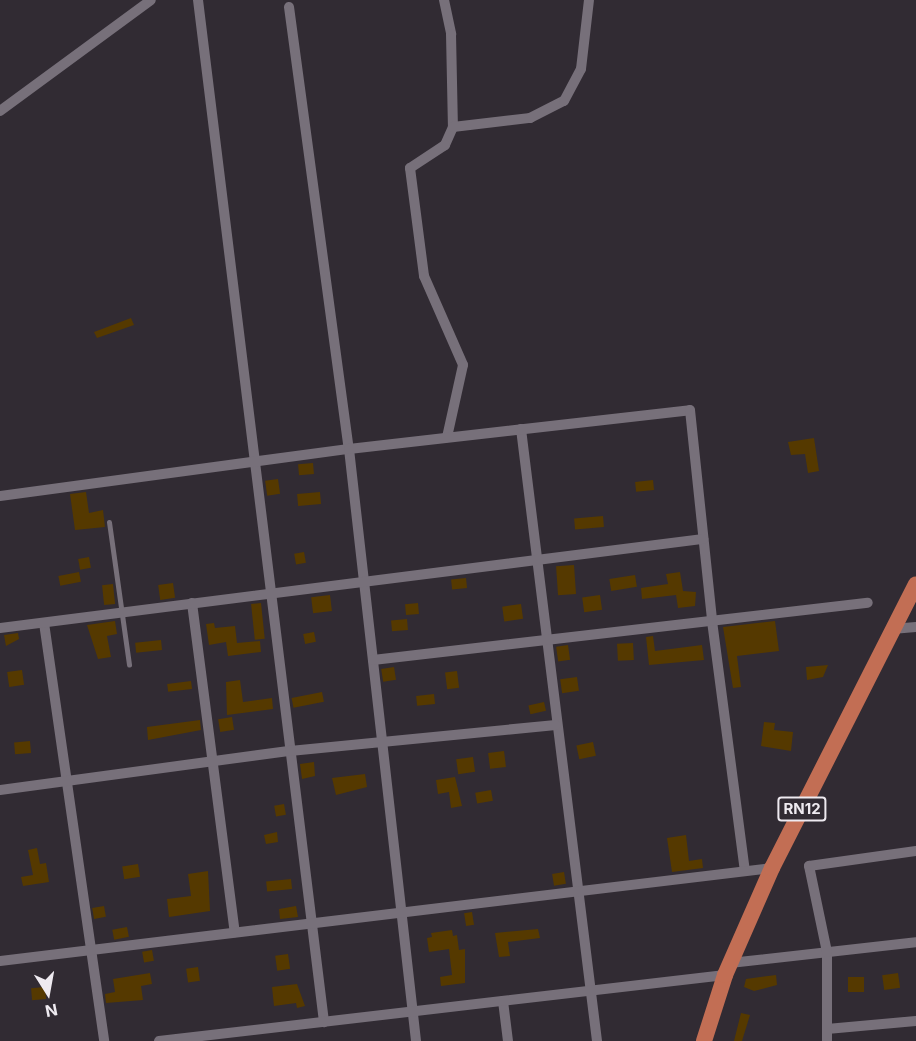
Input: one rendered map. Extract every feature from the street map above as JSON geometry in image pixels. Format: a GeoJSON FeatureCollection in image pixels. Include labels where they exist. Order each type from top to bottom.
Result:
{"type":"FeatureCollection","features":[{"type":"Feature","properties":{"kind":"main road","name":"RN12"},"geometry":{"type":"LineString","coordinates":[[704,1041],[728,969],[772,867],[916,584]]}},
{"type":"Feature","properties":{"kind":"street"},"geometry":{"type":"LineString","coordinates":[[0,111],[151,0]]}},
{"type":"Feature","properties":{"kind":"street"},"geometry":{"type":"LineString","coordinates":[[198,0],[324,1022]]}},
{"type":"Feature","properties":{"kind":"street"},"geometry":{"type":"LineString","coordinates":[[444,0],[452,34],[453,127],[445,145],[410,168],[424,276],[463,365],[447,437]]}},
{"type":"Feature","properties":{"kind":"street"},"geometry":{"type":"LineString","coordinates":[[453,127],[530,118],[564,101],[581,69],[589,0]]}},
{"type":"Feature","properties":{"kind":"street"},"geometry":{"type":"LineString","coordinates":[[289,8],[349,449],[416,1041]]}},
{"type":"Feature","properties":{"kind":"street"},"geometry":{"type":"LineString","coordinates":[[0,496],[349,449],[690,410],[712,621],[746,870]]}},
{"type":"Feature","properties":{"kind":"street"},"geometry":{"type":"LineString","coordinates":[[521,429],[545,640],[597,1041]]}},
{"type":"Feature","properties":{"kind":"street"},"geometry":{"type":"LineString","coordinates":[[0,628],[703,539]]}},
{"type":"Feature","properties":{"kind":"street"},"geometry":{"type":"LineString","coordinates":[[192,603],[235,932]]}},
{"type":"Feature","properties":{"kind":"street"},"geometry":{"type":"LineString","coordinates":[[373,660],[868,603]]}},
{"type":"Feature","properties":{"kind":"street"},"geometry":{"type":"LineString","coordinates":[[44,623],[104,1041]]}},
{"type":"Feature","properties":{"kind":"street"},"geometry":{"type":"LineString","coordinates":[[892,629],[916,627]]}},
{"type":"Feature","properties":{"kind":"street"},"geometry":{"type":"LineString","coordinates":[[0,790],[290,751],[556,725]]}},
{"type":"Feature","properties":{"kind":"street"},"geometry":{"type":"LineString","coordinates":[[827,1041],[827,952],[809,866],[916,850]]}},
{"type":"Feature","properties":{"kind":"street"},"geometry":{"type":"LineString","coordinates":[[0,958],[91,950],[772,867]]}},
{"type":"Feature","properties":{"kind":"street"},"geometry":{"type":"LineString","coordinates":[[159,1041],[590,990],[827,952],[916,942]]}},
{"type":"Feature","properties":{"kind":"street"},"geometry":{"type":"LineString","coordinates":[[502,1001],[508,1041]]}},
{"type":"Feature","properties":{"kind":"street"},"geometry":{"type":"LineString","coordinates":[[827,1029],[916,1021]]}},
{"type":"Feature","properties":{"kind":"lane"},"geometry":{"type":"LineString","coordinates":[[109,522],[129,664]]}},
{"type":"Feature","properties":{"kind":"building"},"geometry":{"type":"Polygon","coordinates":[[[131,318],[134,325],[97,338],[94,332],[131,318]]]}},
{"type":"Feature","properties":{"kind":"building"},"geometry":{"type":"Polygon","coordinates":[[[814,438],[819,471],[808,473],[805,454],[791,455],[788,442],[814,438]]]}},
{"type":"Feature","properties":{"kind":"building"},"geometry":{"type":"Polygon","coordinates":[[[313,463],[314,474],[299,475],[298,464],[313,463]]]}},
{"type":"Feature","properties":{"kind":"building"},"geometry":{"type":"Polygon","coordinates":[[[278,479],[280,494],[267,496],[265,481],[278,479]]]}},
{"type":"Feature","properties":{"kind":"building"},"geometry":{"type":"Polygon","coordinates":[[[653,480],[654,490],[636,492],[635,482],[653,480]]]}},
{"type":"Feature","properties":{"kind":"building"},"geometry":{"type":"Polygon","coordinates":[[[86,492],[89,513],[103,510],[105,527],[75,530],[70,494],[86,492]]]}},
{"type":"Feature","properties":{"kind":"building"},"geometry":{"type":"Polygon","coordinates":[[[320,492],[321,504],[298,506],[297,494],[320,492]]]}},
{"type":"Feature","properties":{"kind":"building"},"geometry":{"type":"Polygon","coordinates":[[[603,516],[604,527],[575,529],[574,519],[603,516]]]}},
{"type":"Feature","properties":{"kind":"building"},"geometry":{"type":"Polygon","coordinates":[[[304,552],[306,563],[296,565],[294,554],[304,552]]]}},
{"type":"Feature","properties":{"kind":"building"},"geometry":{"type":"Polygon","coordinates":[[[89,557],[91,568],[80,570],[78,559],[89,557]]]}},
{"type":"Feature","properties":{"kind":"building"},"geometry":{"type":"Polygon","coordinates":[[[574,565],[576,594],[558,595],[556,566],[574,565]]]}},
{"type":"Feature","properties":{"kind":"building"},"geometry":{"type":"Polygon","coordinates":[[[79,572],[81,582],[60,586],[58,576],[79,572]]]}},
{"type":"Feature","properties":{"kind":"building"},"geometry":{"type":"Polygon","coordinates":[[[680,572],[683,591],[696,592],[695,606],[678,608],[676,595],[642,599],[641,588],[668,584],[666,574],[680,572]]]}},
{"type":"Feature","properties":{"kind":"building"},"geometry":{"type":"Polygon","coordinates":[[[635,575],[637,587],[611,591],[609,579],[635,575]]]}},
{"type":"Feature","properties":{"kind":"building"},"geometry":{"type":"Polygon","coordinates":[[[466,578],[467,588],[452,590],[451,580],[466,578]]]}},
{"type":"Feature","properties":{"kind":"building"},"geometry":{"type":"Polygon","coordinates":[[[173,583],[175,598],[160,600],[158,585],[173,583]]]}},
{"type":"Feature","properties":{"kind":"building"},"geometry":{"type":"Polygon","coordinates":[[[113,584],[115,604],[104,605],[102,585],[113,584]]]}},
{"type":"Feature","properties":{"kind":"building"},"geometry":{"type":"Polygon","coordinates":[[[330,595],[332,611],[313,613],[311,597],[330,595]]]}},
{"type":"Feature","properties":{"kind":"building"},"geometry":{"type":"Polygon","coordinates":[[[600,595],[602,610],[584,612],[582,598],[600,595]]]}},
{"type":"Feature","properties":{"kind":"building"},"geometry":{"type":"Polygon","coordinates":[[[261,603],[265,639],[255,640],[251,604],[261,603]]]}},
{"type":"Feature","properties":{"kind":"building"},"geometry":{"type":"Polygon","coordinates":[[[418,603],[419,614],[406,615],[405,604],[418,603]]]}},
{"type":"Feature","properties":{"kind":"building"},"geometry":{"type":"Polygon","coordinates":[[[521,604],[523,619],[504,621],[502,607],[521,604]]]}},
{"type":"Feature","properties":{"kind":"building"},"geometry":{"type":"Polygon","coordinates":[[[407,619],[408,630],[392,631],[391,620],[407,619]]]}},
{"type":"Feature","properties":{"kind":"building"},"geometry":{"type":"Polygon","coordinates":[[[115,621],[117,634],[107,636],[111,657],[98,659],[87,625],[115,621]]]}},
{"type":"Feature","properties":{"kind":"building"},"geometry":{"type":"Polygon","coordinates":[[[775,621],[779,651],[737,656],[741,687],[733,688],[723,627],[775,621]]]}},
{"type":"Feature","properties":{"kind":"building"},"geometry":{"type":"Polygon","coordinates":[[[214,623],[215,628],[235,626],[237,643],[260,641],[261,652],[228,656],[226,642],[209,645],[206,624],[214,623]]]}},
{"type":"Feature","properties":{"kind":"building"},"geometry":{"type":"Polygon","coordinates":[[[314,632],[316,642],[305,644],[303,634],[314,632]]]}},
{"type":"Feature","properties":{"kind":"building"},"geometry":{"type":"Polygon","coordinates":[[[18,633],[19,639],[6,646],[4,635],[18,633]]]}},
{"type":"Feature","properties":{"kind":"building"},"geometry":{"type":"Polygon","coordinates":[[[653,636],[655,651],[702,645],[704,660],[649,665],[646,637],[653,636]]]}},
{"type":"Feature","properties":{"kind":"building"},"geometry":{"type":"Polygon","coordinates":[[[161,640],[162,650],[136,653],[135,643],[161,640]]]}},
{"type":"Feature","properties":{"kind":"building"},"geometry":{"type":"Polygon","coordinates":[[[633,643],[634,660],[618,661],[617,644],[633,643]]]}},
{"type":"Feature","properties":{"kind":"building"},"geometry":{"type":"Polygon","coordinates":[[[568,645],[570,660],[558,662],[556,647],[568,645]]]}},
{"type":"Feature","properties":{"kind":"building"},"geometry":{"type":"Polygon","coordinates":[[[828,665],[823,677],[807,680],[806,667],[828,665]]]}},
{"type":"Feature","properties":{"kind":"building"},"geometry":{"type":"Polygon","coordinates":[[[394,667],[396,680],[383,682],[381,669],[394,667]]]}},
{"type":"Feature","properties":{"kind":"building"},"geometry":{"type":"Polygon","coordinates":[[[22,670],[24,685],[9,687],[7,672],[22,670]]]}},
{"type":"Feature","properties":{"kind":"building"},"geometry":{"type":"Polygon","coordinates":[[[457,671],[459,688],[447,689],[445,672],[457,671]]]}},
{"type":"Feature","properties":{"kind":"building"},"geometry":{"type":"Polygon","coordinates":[[[577,677],[579,691],[562,693],[560,679],[577,677]]]}},
{"type":"Feature","properties":{"kind":"building"},"geometry":{"type":"Polygon","coordinates":[[[240,680],[243,702],[272,698],[273,709],[227,715],[226,682],[240,680]]]}},
{"type":"Feature","properties":{"kind":"building"},"geometry":{"type":"Polygon","coordinates":[[[191,681],[192,689],[168,692],[167,684],[191,681]]]}},
{"type":"Feature","properties":{"kind":"building"},"geometry":{"type":"Polygon","coordinates":[[[322,692],[324,702],[293,708],[292,698],[322,692]]]}},
{"type":"Feature","properties":{"kind":"building"},"geometry":{"type":"Polygon","coordinates":[[[434,694],[435,704],[417,706],[416,696],[434,694]]]}},
{"type":"Feature","properties":{"kind":"building"},"geometry":{"type":"Polygon","coordinates":[[[544,702],[546,711],[530,714],[528,706],[544,702]]]}},
{"type":"Feature","properties":{"kind":"building"},"geometry":{"type":"Polygon","coordinates":[[[232,717],[234,730],[220,732],[218,719],[232,717]]]}},
{"type":"Feature","properties":{"kind":"building"},"geometry":{"type":"Polygon","coordinates":[[[200,720],[201,730],[148,740],[147,727],[200,720]]]}},
{"type":"Feature","properties":{"kind":"building"},"geometry":{"type":"Polygon","coordinates":[[[764,722],[775,723],[774,730],[793,732],[791,751],[761,746],[764,722]]]}},
{"type":"Feature","properties":{"kind":"building"},"geometry":{"type":"Polygon","coordinates":[[[30,741],[31,753],[15,754],[14,742],[30,741]]]}},
{"type":"Feature","properties":{"kind":"building"},"geometry":{"type":"Polygon","coordinates":[[[593,742],[596,756],[579,759],[576,746],[593,742]]]}},
{"type":"Feature","properties":{"kind":"building"},"geometry":{"type":"Polygon","coordinates":[[[504,751],[506,767],[490,769],[488,753],[504,751]]]}},
{"type":"Feature","properties":{"kind":"building"},"geometry":{"type":"Polygon","coordinates":[[[473,757],[475,772],[458,774],[456,759],[473,757]]]}},
{"type":"Feature","properties":{"kind":"building"},"geometry":{"type":"Polygon","coordinates":[[[314,762],[315,776],[302,779],[300,764],[314,762]]]}},
{"type":"Feature","properties":{"kind":"building"},"geometry":{"type":"Polygon","coordinates":[[[365,774],[367,787],[336,795],[332,778],[365,774]]]}},
{"type":"Feature","properties":{"kind":"building"},"geometry":{"type":"Polygon","coordinates":[[[455,777],[462,806],[451,808],[449,792],[438,794],[436,780],[455,777]]]}},
{"type":"Feature","properties":{"kind":"building"},"geometry":{"type":"Polygon","coordinates":[[[491,790],[493,801],[477,804],[475,793],[491,790]]]}},
{"type":"Feature","properties":{"kind":"building"},"geometry":{"type":"Polygon","coordinates":[[[284,804],[286,815],[276,817],[274,806],[284,804]]]}},
{"type":"Feature","properties":{"kind":"building"},"geometry":{"type":"Polygon","coordinates":[[[277,832],[278,842],[266,844],[264,835],[277,832]]]}},
{"type":"Feature","properties":{"kind":"building"},"geometry":{"type":"Polygon","coordinates":[[[686,835],[689,861],[702,859],[703,868],[672,872],[667,838],[686,835]]]}},
{"type":"Feature","properties":{"kind":"building"},"geometry":{"type":"Polygon","coordinates":[[[37,848],[40,864],[46,863],[49,882],[23,886],[21,877],[33,875],[28,850],[37,848]]]}},
{"type":"Feature","properties":{"kind":"building"},"geometry":{"type":"Polygon","coordinates":[[[138,864],[140,877],[124,879],[122,867],[138,864]]]}},
{"type":"Feature","properties":{"kind":"building"},"geometry":{"type":"Polygon","coordinates":[[[208,871],[210,911],[169,917],[167,899],[191,896],[188,874],[208,871]]]}},
{"type":"Feature","properties":{"kind":"building"},"geometry":{"type":"Polygon","coordinates":[[[564,872],[566,884],[554,886],[552,874],[564,872]]]}},
{"type":"Feature","properties":{"kind":"building"},"geometry":{"type":"Polygon","coordinates":[[[291,879],[292,889],[267,892],[266,882],[291,879]]]}},
{"type":"Feature","properties":{"kind":"building"},"geometry":{"type":"Polygon","coordinates":[[[104,906],[106,917],[94,919],[92,908],[104,906]]]}},
{"type":"Feature","properties":{"kind":"building"},"geometry":{"type":"Polygon","coordinates":[[[296,906],[298,917],[280,919],[279,909],[296,906]]]}},
{"type":"Feature","properties":{"kind":"building"},"geometry":{"type":"Polygon","coordinates":[[[472,912],[474,925],[466,926],[464,913],[472,912]]]}},
{"type":"Feature","properties":{"kind":"building"},"geometry":{"type":"Polygon","coordinates":[[[127,927],[129,937],[114,940],[112,930],[127,927]]]}},
{"type":"Feature","properties":{"kind":"building"},"geometry":{"type":"Polygon","coordinates":[[[538,929],[540,938],[508,942],[510,956],[499,957],[495,933],[538,929]]]}},
{"type":"Feature","properties":{"kind":"building"},"geometry":{"type":"Polygon","coordinates":[[[452,930],[453,936],[457,935],[459,950],[465,949],[465,983],[441,986],[440,977],[452,975],[449,949],[429,952],[427,938],[432,937],[431,933],[452,930]]]}},
{"type":"Feature","properties":{"kind":"building"},"geometry":{"type":"Polygon","coordinates":[[[152,950],[154,961],[144,963],[142,952],[152,950]]]}},
{"type":"Feature","properties":{"kind":"building"},"geometry":{"type":"Polygon","coordinates":[[[288,954],[290,969],[277,971],[275,956],[288,954]]]}},
{"type":"Feature","properties":{"kind":"building"},"geometry":{"type":"Polygon","coordinates":[[[198,967],[200,981],[188,983],[186,969],[198,967]]]}},
{"type":"Feature","properties":{"kind":"building"},"geometry":{"type":"Polygon","coordinates":[[[150,973],[152,984],[141,986],[143,1000],[106,1003],[105,994],[115,992],[113,979],[150,973]]]}},
{"type":"Feature","properties":{"kind":"building"},"geometry":{"type":"Polygon","coordinates":[[[898,973],[900,988],[884,990],[882,975],[898,973]]]}},
{"type":"Feature","properties":{"kind":"building"},"geometry":{"type":"Polygon","coordinates":[[[776,975],[777,985],[754,991],[744,987],[746,979],[776,975]]]}},
{"type":"Feature","properties":{"kind":"building"},"geometry":{"type":"Polygon","coordinates":[[[848,977],[864,977],[864,992],[848,992],[848,977]]]}},
{"type":"Feature","properties":{"kind":"building"},"geometry":{"type":"Polygon","coordinates":[[[297,984],[305,1006],[297,1008],[296,1003],[274,1006],[272,987],[297,984]]]}},
{"type":"Feature","properties":{"kind":"building"},"geometry":{"type":"Polygon","coordinates":[[[45,987],[46,999],[32,1000],[31,988],[45,987]]]}},
{"type":"Feature","properties":{"kind":"building"},"geometry":{"type":"Polygon","coordinates":[[[741,1013],[750,1015],[742,1041],[734,1041],[741,1013]]]}}]}
